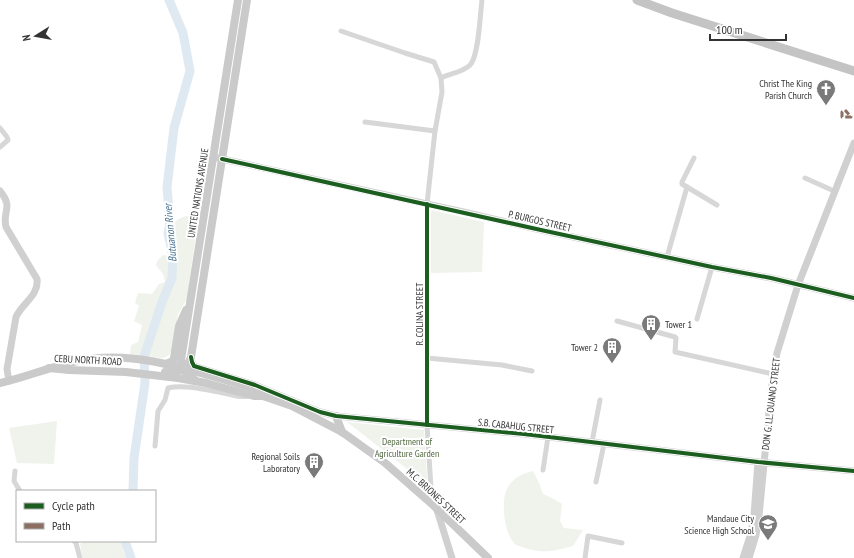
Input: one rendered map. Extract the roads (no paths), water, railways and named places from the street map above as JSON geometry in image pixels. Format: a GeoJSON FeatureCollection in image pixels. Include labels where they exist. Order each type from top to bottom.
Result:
{"type":"FeatureCollection","features":[{"type":"Feature","properties":{"kind":"highway"},"geometry":{"type":"LineString","coordinates":[[638,0],[854,71]]}},
{"type":"Feature","properties":{"kind":"main road","name":"UNITED NATIONS AVENUE"},"geometry":{"type":"LineString","coordinates":[[191,357],[238,0]]}},
{"type":"Feature","properties":{"kind":"main road","name":"UNITED NATIONS AVENUE"},"geometry":{"type":"LineString","coordinates":[[183,369],[181,360],[191,299],[247,0]]}},
{"type":"Feature","properties":{"kind":"main road"},"geometry":{"type":"LineString","coordinates":[[166,364],[172,362],[174,358],[180,326],[191,299]]}},
{"type":"Feature","properties":{"kind":"main road","name":"CEBU NORTH ROAD"},"geometry":{"type":"LineString","coordinates":[[48,368],[109,357],[129,358],[166,364]]}},
{"type":"Feature","properties":{"kind":"main road"},"geometry":{"type":"LineString","coordinates":[[156,373],[172,372],[183,369],[188,364],[191,357]]}},
{"type":"Feature","properties":{"kind":"main road","name":"M.C. BRIONES STREET"},"geometry":{"type":"LineString","coordinates":[[166,364],[253,388],[263,396]]}},
{"type":"Feature","properties":{"kind":"main road","name":"CEBU NORTH ROAD"},"geometry":{"type":"LineString","coordinates":[[48,368],[69,370],[98,367],[156,373],[198,382]]}},
{"type":"Feature","properties":{"kind":"main road"},"geometry":{"type":"LineString","coordinates":[[0,383],[48,368]]}},
{"type":"Feature","properties":{"kind":"main road"},"geometry":{"type":"LineString","coordinates":[[183,369],[189,376],[198,382]]}},
{"type":"Feature","properties":{"kind":"main road","name":"M.C. BRIONES STREET"},"geometry":{"type":"LineString","coordinates":[[198,382],[250,395],[263,396],[292,406],[342,432],[384,462],[435,507],[488,558]]}},
{"type":"Feature","properties":{"kind":"main road"},"geometry":{"type":"LineString","coordinates":[[336,416],[342,432]]}},
{"type":"Feature","properties":{"kind":"street"},"geometry":{"type":"LineString","coordinates":[[340,30],[434,62],[441,78],[470,65],[475,56],[482,0]]}},
{"type":"Feature","properties":{"kind":"street","name":"R. COLINA STREET"},"geometry":{"type":"LineString","coordinates":[[435,507],[427,425],[427,204],[435,131],[442,97],[441,78]]}},
{"type":"Feature","properties":{"kind":"street"},"geometry":{"type":"LineString","coordinates":[[365,122],[435,131]]}},
{"type":"Feature","properties":{"kind":"street"},"geometry":{"type":"LineString","coordinates":[[0,128],[8,140],[0,147]]}},
{"type":"Feature","properties":{"kind":"street","name":"DON G. LL. OUANO STREET"},"geometry":{"type":"LineString","coordinates":[[749,558],[756,535],[761,462],[777,353],[798,285],[834,191],[852,153],[854,143]]}},
{"type":"Feature","properties":{"kind":"street","name":"P. BURGOS STREET"},"geometry":{"type":"LineString","coordinates":[[218,158],[712,267],[771,278],[854,298]]}},
{"type":"Feature","properties":{"kind":"street"},"geometry":{"type":"LineString","coordinates":[[694,158],[682,184],[716,205]]}},
{"type":"Feature","properties":{"kind":"street"},"geometry":{"type":"LineString","coordinates":[[805,178],[834,191]]}},
{"type":"Feature","properties":{"kind":"street"},"geometry":{"type":"LineString","coordinates":[[667,257],[687,187]]}},
{"type":"Feature","properties":{"kind":"street"},"geometry":{"type":"LineString","coordinates":[[0,190],[8,203],[5,222],[6,227],[37,279],[38,284],[36,290],[16,317],[7,369],[9,381]]}},
{"type":"Feature","properties":{"kind":"street"},"geometry":{"type":"LineString","coordinates":[[697,319],[712,267]]}},
{"type":"Feature","properties":{"kind":"street"},"geometry":{"type":"LineString","coordinates":[[617,321],[675,337],[675,352],[773,374]]}},
{"type":"Feature","properties":{"kind":"street","name":"S.B. CABAHUG STREET"},"geometry":{"type":"LineString","coordinates":[[191,357],[192,362],[196,366],[255,384],[320,412],[336,416],[548,437],[761,462],[854,471]]}},
{"type":"Feature","properties":{"kind":"street"},"geometry":{"type":"LineString","coordinates":[[427,358],[502,365],[532,371]]}},
{"type":"Feature","properties":{"kind":"street"},"geometry":{"type":"LineString","coordinates":[[155,446],[158,411],[165,400],[168,388],[173,386],[201,389],[240,397],[250,395]]}},
{"type":"Feature","properties":{"kind":"street"},"geometry":{"type":"LineString","coordinates":[[592,442],[600,400]]}},
{"type":"Feature","properties":{"kind":"street"},"geometry":{"type":"LineString","coordinates":[[543,470],[548,437]]}},
{"type":"Feature","properties":{"kind":"street"},"geometry":{"type":"LineString","coordinates":[[596,482],[604,444]]}},
{"type":"Feature","properties":{"kind":"street"},"geometry":{"type":"LineString","coordinates":[[15,471],[14,481],[19,490]]}},
{"type":"Feature","properties":{"kind":"street"},"geometry":{"type":"LineString","coordinates":[[435,507],[452,558]]}},
{"type":"Feature","properties":{"kind":"street","name":"DON G. LL. OUANO STREET"},"geometry":{"type":"LineString","coordinates":[[743,558],[757,516]]}},
{"type":"Feature","properties":{"kind":"street"},"geometry":{"type":"LineString","coordinates":[[585,558],[588,536],[622,543]]}},
{"type":"Feature","properties":{"kind":"street"},"geometry":{"type":"LineString","coordinates":[[75,542],[80,558]]}},
{"type":"Feature","properties":{"kind":"waterway","name":"Butuanon River"},"geometry":{"type":"LineString","coordinates":[[133,490],[134,458],[145,383],[144,357],[162,302],[172,278],[173,256],[168,233],[170,222],[167,187],[174,128],[190,71],[183,33],[169,0]]}},
{"type":"Feature","properties":{"kind":"waterway","name":"Butuanon River"},"geometry":{"type":"LineString","coordinates":[[125,542],[131,558]]}},
{"type":"Feature","properties":{"kind":"place","name":"Christ The King Parish Church"},"geometry":{"type":"Point","coordinates":[826,106]}},
{"type":"Feature","properties":{"kind":"place","name":"Tower 1"},"geometry":{"type":"Point","coordinates":[651,341]}},
{"type":"Feature","properties":{"kind":"place","name":"Tower 2"},"geometry":{"type":"Point","coordinates":[612,364]}},
{"type":"Feature","properties":{"kind":"place","name":"Regional Soils Laboratory"},"geometry":{"type":"Point","coordinates":[314,479]}},
{"type":"Feature","properties":{"kind":"place","name":"Mandaue City Science High School"},"geometry":{"type":"Point","coordinates":[768,541]}},
{"type":"Feature","properties":{"kind":"park label","name":"Department of Agriculture Garden"},"geometry":{"type":"Point","coordinates":[407,446]}}]}
